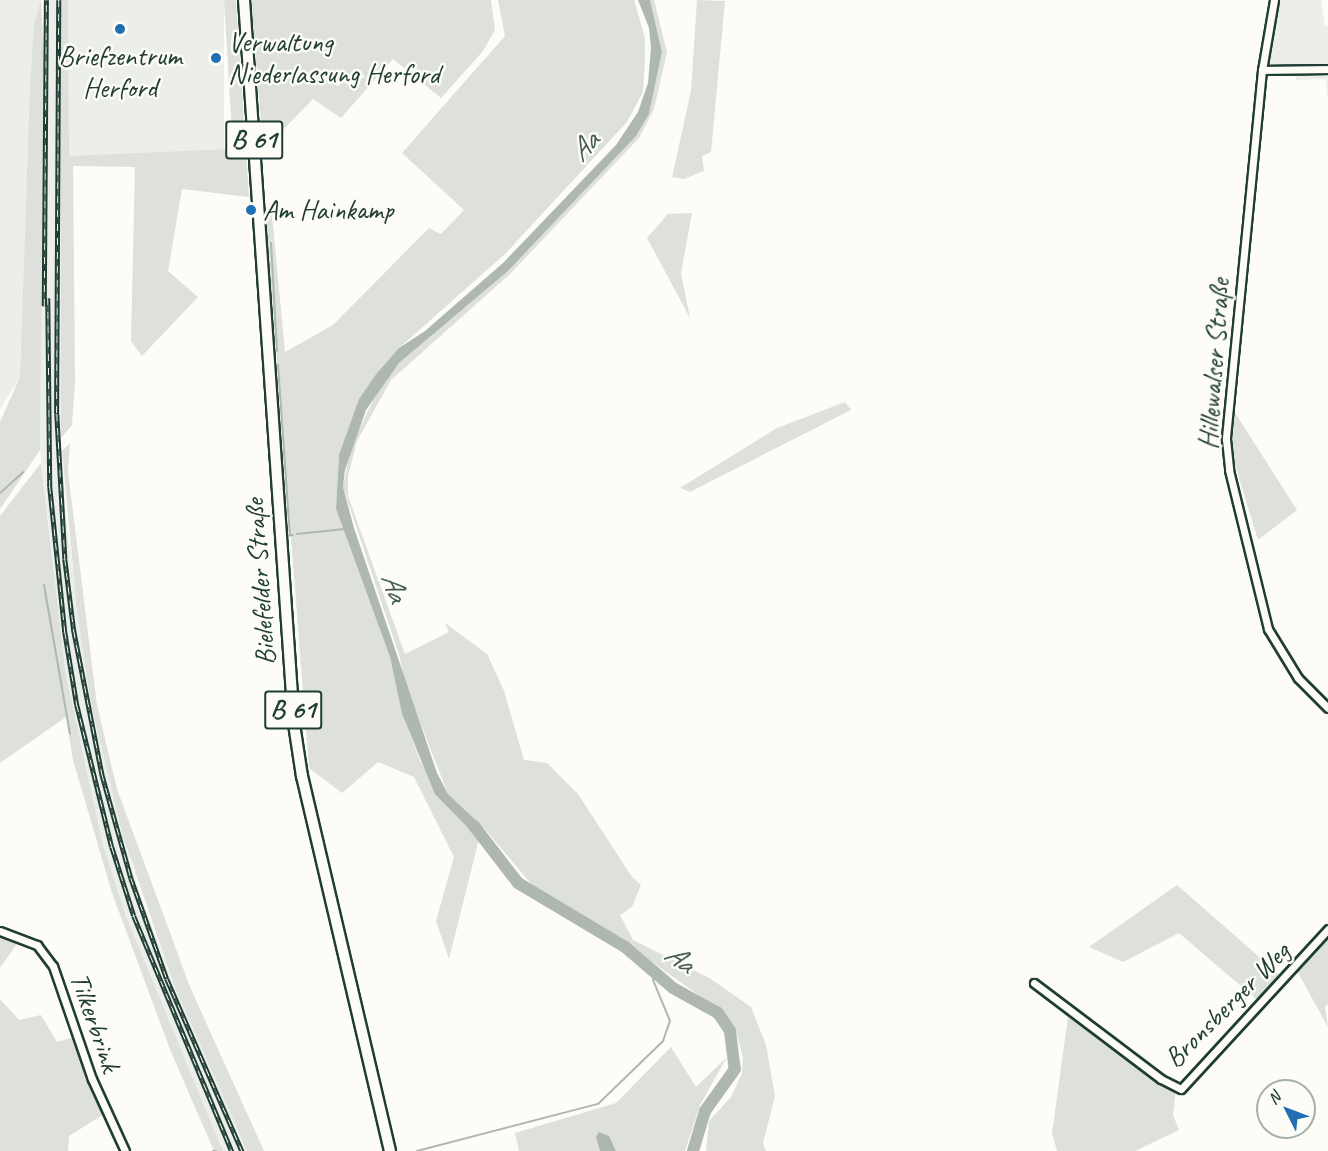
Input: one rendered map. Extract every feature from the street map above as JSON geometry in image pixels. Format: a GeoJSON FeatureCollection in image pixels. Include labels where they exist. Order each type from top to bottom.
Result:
{"type":"FeatureCollection","features":[{"type":"Feature","properties":{"kind":"main road","name":"Bielefelder Straße"},"geometry":{"type":"LineString","coordinates":[[244,0],[294,724],[302,776],[390,1151]]}},
{"type":"Feature","properties":{"kind":"street","name":"Hillewalser Straße"},"geometry":{"type":"LineString","coordinates":[[1274,0],[1262,70],[1226,418],[1227,458],[1268,629],[1298,678],[1328,708]]}},
{"type":"Feature","properties":{"kind":"street"},"geometry":{"type":"LineString","coordinates":[[1262,70],[1328,69]]}},
{"type":"Feature","properties":{"kind":"street","name":"Bronsberger Weg"},"geometry":{"type":"LineString","coordinates":[[1034,983],[1161,1079],[1181,1089],[1328,929]]}},
{"type":"Feature","properties":{"kind":"street","name":"Tilkerbrink"},"geometry":{"type":"LineString","coordinates":[[0,931],[37,945],[53,966],[95,1088],[125,1151]]}},
{"type":"Feature","properties":{"kind":"shaded area"},"geometry":{"type":"Polygon","coordinates":[[[0,0],[41,0],[34,24],[30,83],[20,377],[0,409],[0,0]]]}},
{"type":"Feature","properties":{"kind":"shaded area"},"geometry":{"type":"Polygon","coordinates":[[[41,0],[44,63],[40,450],[0,509],[0,422],[20,377],[30,83],[34,24],[41,0]]]}},
{"type":"Feature","properties":{"kind":"shaded area"},"geometry":{"type":"Polygon","coordinates":[[[44,0],[61,0],[61,438],[66,517],[91,704],[137,886],[174,985],[247,1151],[223,1151],[126,916],[103,845],[66,675],[40,450],[44,0]]]}},
{"type":"Feature","properties":{"kind":"shaded area"},"geometry":{"type":"Polygon","coordinates":[[[61,0],[68,0],[69,156],[233,149],[224,0],[236,0],[249,197],[182,189],[168,271],[198,297],[142,356],[131,341],[135,167],[73,166],[75,382],[72,425],[61,438],[61,0]]]}},
{"type":"Feature","properties":{"kind":"shaded area"},"geometry":{"type":"Polygon","coordinates":[[[68,0],[224,0],[224,156],[68,156],[68,0]]]}},
{"type":"Feature","properties":{"kind":"shaded area"},"geometry":{"type":"Polygon","coordinates":[[[251,0],[491,0],[495,30],[483,51],[441,98],[393,59],[341,118],[313,99],[276,137],[264,161],[251,0]]]}},
{"type":"Feature","properties":{"kind":"shaded area"},"geometry":{"type":"Polygon","coordinates":[[[498,0],[634,0],[645,38],[645,59],[643,92],[627,122],[505,254],[399,348],[377,373],[339,455],[336,509],[390,657],[402,714],[421,763],[479,839],[449,959],[436,921],[454,857],[414,777],[378,762],[342,793],[309,768],[266,219],[271,205],[285,352],[333,325],[429,228],[441,234],[464,210],[402,153],[505,36],[498,0]]]}},
{"type":"Feature","properties":{"kind":"shaded area"},"geometry":{"type":"Polygon","coordinates":[[[638,0],[650,0],[662,52],[649,114],[636,136],[508,271],[399,363],[366,410],[345,470],[343,487],[354,528],[437,773],[448,794],[483,827],[486,838],[479,839],[435,794],[402,714],[390,657],[336,509],[339,455],[359,399],[377,373],[399,348],[425,331],[503,263],[616,145],[638,112],[648,83],[651,48],[649,28],[638,0]]]}},
{"type":"Feature","properties":{"kind":"shaded area"},"geometry":{"type":"Polygon","coordinates":[[[650,0],[654,0],[667,52],[654,109],[639,138],[511,273],[391,380],[357,441],[348,476],[348,496],[405,654],[449,632],[445,623],[487,654],[504,691],[524,760],[547,763],[578,794],[632,877],[641,885],[632,907],[620,915],[633,940],[711,979],[751,1007],[766,1045],[775,1096],[763,1143],[766,1151],[706,1151],[709,1121],[731,1097],[742,1073],[743,1058],[736,1030],[724,1013],[618,938],[534,887],[483,827],[448,794],[404,681],[400,658],[343,487],[351,446],[381,384],[399,363],[508,271],[636,136],[649,114],[662,52],[650,0]]]}},
{"type":"Feature","properties":{"kind":"shaded area"},"geometry":{"type":"Polygon","coordinates":[[[697,0],[725,1],[711,152],[702,156],[704,171],[684,179],[672,177],[691,91],[697,0]]]}},
{"type":"Feature","properties":{"kind":"shaded area"},"geometry":{"type":"Polygon","coordinates":[[[1276,0],[1321,0],[1325,26],[1328,26],[1328,65],[1265,67],[1276,0]]]}},
{"type":"Feature","properties":{"kind":"shaded area"},"geometry":{"type":"Polygon","coordinates":[[[1328,72],[1328,103],[1326,79],[1296,80],[1296,73],[1328,72]]]}},
{"type":"Feature","properties":{"kind":"shaded area"},"geometry":{"type":"Polygon","coordinates":[[[692,213],[681,273],[690,318],[647,238],[668,214],[692,213]]]}},
{"type":"Feature","properties":{"kind":"shaded area"},"geometry":{"type":"Polygon","coordinates":[[[845,402],[851,410],[690,492],[680,488],[777,428],[845,402]]]}},
{"type":"Feature","properties":{"kind":"shaded area"},"geometry":{"type":"Polygon","coordinates":[[[1232,408],[1297,510],[1258,540],[1232,455],[1232,408]]]}},
{"type":"Feature","properties":{"kind":"shaded area"},"geometry":{"type":"Polygon","coordinates":[[[70,443],[68,472],[97,705],[117,789],[190,987],[264,1151],[247,1151],[174,985],[123,836],[91,704],[77,610],[62,451],[70,443]]]}},
{"type":"Feature","properties":{"kind":"shaded area"},"geometry":{"type":"Polygon","coordinates":[[[41,463],[66,675],[103,845],[126,916],[223,1151],[214,1151],[171,1052],[112,893],[73,760],[66,717],[0,763],[0,516],[41,463]]]}},
{"type":"Feature","properties":{"kind":"shaded area"},"geometry":{"type":"Polygon","coordinates":[[[1177,885],[1282,977],[1263,999],[1256,999],[1179,933],[1123,962],[1089,947],[1177,885]]]}},
{"type":"Feature","properties":{"kind":"shaded area"},"geometry":{"type":"Polygon","coordinates":[[[1328,934],[1328,1004],[1325,1007],[1328,1027],[1297,971],[1328,934]]]}},
{"type":"Feature","properties":{"kind":"shaded area"},"geometry":{"type":"Polygon","coordinates":[[[0,936],[18,942],[0,968],[0,936]]]}},
{"type":"Feature","properties":{"kind":"shaded area"},"geometry":{"type":"Polygon","coordinates":[[[0,999],[19,1020],[41,1015],[57,1042],[77,1036],[104,1114],[69,1136],[68,1151],[0,1151],[0,999]]]}},
{"type":"Feature","properties":{"kind":"shaded area"},"geometry":{"type":"Polygon","coordinates":[[[1068,1017],[1176,1089],[1173,1115],[1179,1130],[1135,1151],[1057,1151],[1052,1134],[1068,1017]]]}},
{"type":"Feature","properties":{"kind":"shaded area"},"geometry":{"type":"Polygon","coordinates":[[[671,1047],[696,1087],[727,1057],[700,1105],[685,1151],[616,1151],[614,1146],[596,1137],[600,1151],[519,1151],[515,1133],[616,1103],[671,1047]]]}},
{"type":"Feature","properties":{"kind":"shaded area"},"geometry":{"type":"Polygon","coordinates":[[[599,1132],[609,1136],[616,1151],[600,1151],[596,1137],[599,1132]]]}},
{"type":"Feature","properties":{"kind":"waterway"},"geometry":{"type":"LineString","coordinates":[[271,243],[277,351]]}},
{"type":"Feature","properties":{"kind":"waterway"},"geometry":{"type":"LineString","coordinates":[[278,365],[290,535]]}},
{"type":"Feature","properties":{"kind":"waterway"},"geometry":{"type":"LineString","coordinates":[[0,493],[23,472]]}},
{"type":"Feature","properties":{"kind":"waterway"},"geometry":{"type":"LineString","coordinates":[[297,534],[345,529]]}},
{"type":"Feature","properties":{"kind":"waterway"},"geometry":{"type":"LineString","coordinates":[[286,536],[293,535]]}},
{"type":"Feature","properties":{"kind":"waterway"},"geometry":{"type":"LineString","coordinates":[[44,585],[70,734]]}},
{"type":"Feature","properties":{"kind":"waterway","name":"Aa"},"geometry":{"type":"LineString","coordinates":[[474,826],[518,883],[625,947],[673,988],[718,1013],[730,1031],[735,1069],[705,1111],[693,1151]]}},
{"type":"Feature","properties":{"kind":"waterway"},"geometry":{"type":"LineString","coordinates":[[417,1151],[598,1104],[663,1041],[670,1021],[653,980],[654,971]]}},
{"type":"Feature","properties":{"kind":"railway"},"geometry":{"type":"LineString","coordinates":[[44,306],[46,0]]}},
{"type":"Feature","properties":{"kind":"railway"},"geometry":{"type":"LineString","coordinates":[[59,0],[57,414],[65,559],[74,631],[102,774],[131,878],[167,979],[242,1151]]}},
{"type":"Feature","properties":{"kind":"railway"},"geometry":{"type":"LineString","coordinates":[[48,298],[50,487],[65,632],[77,705],[112,847],[134,916],[232,1151]]}},
{"type":"Feature","properties":{"kind":"place","name":"Briefzentrum Herford"},"geometry":{"type":"Point","coordinates":[120,29]}},
{"type":"Feature","properties":{"kind":"place","name":"Verwaltung Niederlassung Herford"},"geometry":{"type":"Point","coordinates":[216,58]}},
{"type":"Feature","properties":{"kind":"place","name":"Am Hainkamp"},"geometry":{"type":"Point","coordinates":[251,210]}}]}
